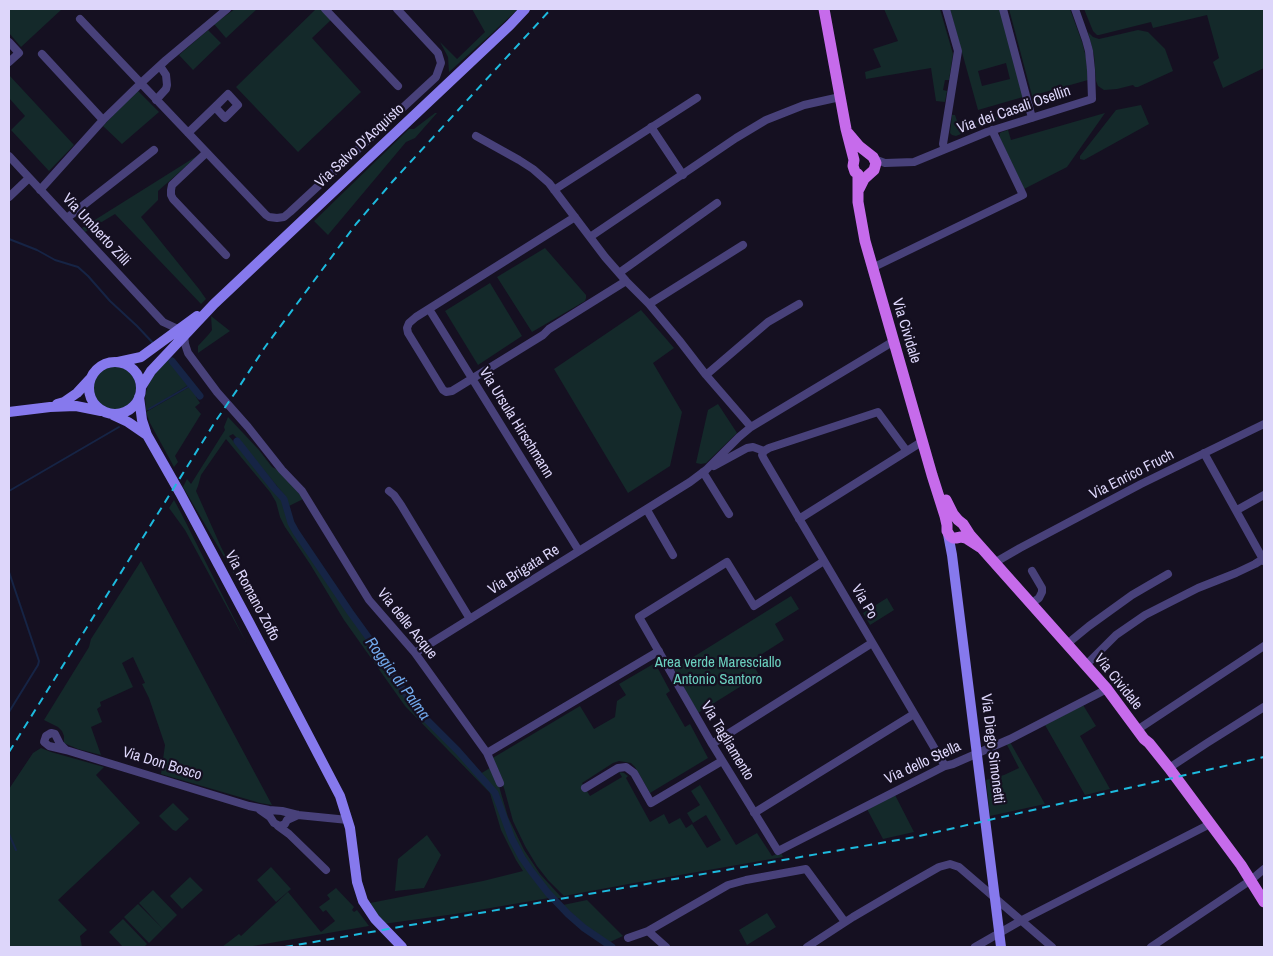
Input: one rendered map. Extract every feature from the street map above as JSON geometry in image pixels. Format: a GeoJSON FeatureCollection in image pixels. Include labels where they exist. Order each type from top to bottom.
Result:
{"type":"FeatureCollection","features":[{"type":"Feature","properties":{"kind":"main road"},"geometry":{"type":"LineString","coordinates":[[824,9],[846,130],[854,160],[858,155],[871,166]]}},
{"type":"Feature","properties":{"kind":"main road"},"geometry":{"type":"LineString","coordinates":[[846,130],[871,166]]}},
{"type":"Feature","properties":{"kind":"main road","name":"Via Cividale"},"geometry":{"type":"LineString","coordinates":[[871,166],[860,185],[858,194],[862,225],[872,268],[945,516],[956,530],[980,547],[1107,689],[1251,880],[1264,902]]}},
{"type":"Feature","properties":{"kind":"main road","name":"Via Cividale"},"geometry":{"type":"LineString","coordinates":[[1141,734],[1146,745],[1198,813],[1207,821]]}},
{"type":"Feature","properties":{"kind":"street"},"geometry":{"type":"LineString","coordinates":[[325,9],[398,86]]}},
{"type":"Feature","properties":{"kind":"street"},"geometry":{"type":"LineString","coordinates":[[80,19],[266,215],[278,218],[284,217],[290,212],[432,82],[438,73],[441,63],[440,56],[397,9]]}},
{"type":"Feature","properties":{"kind":"street","name":"Via Salvo D'Acquisto"},"geometry":{"type":"LineString","coordinates":[[118,362],[141,358],[170,342],[214,304],[526,9]]}},
{"type":"Feature","properties":{"kind":"street"},"geometry":{"type":"LineString","coordinates":[[946,9],[958,51],[943,144],[946,149]]}},
{"type":"Feature","properties":{"kind":"street"},"geometry":{"type":"LineString","coordinates":[[1003,9],[1032,118]]}},
{"type":"Feature","properties":{"kind":"street","name":"Via dei Casali Osellin"},"geometry":{"type":"LineString","coordinates":[[871,166],[914,162],[992,130],[1092,99],[1089,52],[1075,9]]}},
{"type":"Feature","properties":{"kind":"street"},"geometry":{"type":"LineString","coordinates":[[40,190],[103,120],[141,83],[226,10]]}},
{"type":"Feature","properties":{"kind":"street"},"geometry":{"type":"LineString","coordinates":[[9,42],[19,53],[9,62]]}},
{"type":"Feature","properties":{"kind":"street"},"geometry":{"type":"LineString","coordinates":[[42,54],[103,120]]}},
{"type":"Feature","properties":{"kind":"street"},"geometry":{"type":"LineString","coordinates":[[156,100],[166,89],[167,85],[166,75],[160,66]]}},
{"type":"Feature","properties":{"kind":"street"},"geometry":{"type":"LineString","coordinates":[[590,237],[736,138],[766,120],[804,105],[840,97]]}},
{"type":"Feature","properties":{"kind":"street"},"geometry":{"type":"LineString","coordinates":[[554,190],[696,98]]}},
{"type":"Feature","properties":{"kind":"street"},"geometry":{"type":"LineString","coordinates":[[188,133],[215,107]]}},
{"type":"Feature","properties":{"kind":"street"},"geometry":{"type":"LineString","coordinates":[[652,127],[683,175]]}},
{"type":"Feature","properties":{"kind":"street"},"geometry":{"type":"LineString","coordinates":[[872,268],[1023,195],[992,130]]}},
{"type":"Feature","properties":{"kind":"street"},"geometry":{"type":"LineString","coordinates":[[476,136],[533,169],[549,183],[619,273],[649,304],[751,427]]}},
{"type":"Feature","properties":{"kind":"street"},"geometry":{"type":"LineString","coordinates":[[67,218],[154,150]]}},
{"type":"Feature","properties":{"kind":"street"},"geometry":{"type":"LineString","coordinates":[[206,153],[172,185],[171,190],[174,199],[226,255]]}},
{"type":"Feature","properties":{"kind":"street","name":"Via Umberto Zilli"},"geometry":{"type":"LineString","coordinates":[[9,156],[163,322],[181,332]]}},
{"type":"Feature","properties":{"kind":"street"},"geometry":{"type":"LineString","coordinates":[[9,196],[29,178]]}},
{"type":"Feature","properties":{"kind":"street"},"geometry":{"type":"LineString","coordinates":[[619,273],[717,203]]}},
{"type":"Feature","properties":{"kind":"street"},"geometry":{"type":"LineString","coordinates":[[575,217],[429,309],[411,321],[407,326],[407,331],[442,389],[445,392],[450,392],[626,281]]}},
{"type":"Feature","properties":{"kind":"street"},"geometry":{"type":"LineString","coordinates":[[649,304],[743,245]]}},
{"type":"Feature","properties":{"kind":"street"},"geometry":{"type":"LineString","coordinates":[[706,375],[768,322],[799,304]]}},
{"type":"Feature","properties":{"kind":"street","name":"Via Ursula Hirschmann"},"geometry":{"type":"LineString","coordinates":[[429,309],[579,551]]}},
{"type":"Feature","properties":{"kind":"street","name":"Via Umberto Zilli"},"geometry":{"type":"LineString","coordinates":[[163,322],[170,342]]}},
{"type":"Feature","properties":{"kind":"street","name":"Via delle Acque"},"geometry":{"type":"LineString","coordinates":[[181,332],[188,353],[217,392],[302,491],[369,600],[415,654],[487,753],[500,782]]}},
{"type":"Feature","properties":{"kind":"street","name":"Via Brigata Re"},"geometry":{"type":"LineString","coordinates":[[415,654],[690,482],[725,456],[739,437],[751,427],[894,341]]}},
{"type":"Feature","properties":{"kind":"street","name":"Via Salvo D'Acquisto"},"geometry":{"type":"LineString","coordinates":[[140,392],[170,342]]}},
{"type":"Feature","properties":{"kind":"street","name":"Via delle Acque"},"geometry":{"type":"LineString","coordinates":[[170,342],[188,353]]}},
{"type":"Feature","properties":{"kind":"street"},"geometry":{"type":"LineString","coordinates":[[9,412],[76,406],[106,413],[121,414],[134,406],[140,392],[138,377],[132,369],[118,362],[104,364],[96,370],[82,389],[74,396],[50,407]]}},
{"type":"Feature","properties":{"kind":"street"},"geometry":{"type":"LineString","coordinates":[[91,378],[88,387],[90,396],[94,405],[106,413]]}},
{"type":"Feature","properties":{"kind":"street","name":"Via Romano Zoffo"},"geometry":{"type":"LineString","coordinates":[[140,392],[142,420],[147,435],[180,493],[327,772],[346,820],[360,892],[366,906],[398,947]]}},
{"type":"Feature","properties":{"kind":"street"},"geometry":{"type":"LineString","coordinates":[[739,437],[747,448],[753,447],[764,451],[878,412],[906,450]]}},
{"type":"Feature","properties":{"kind":"street","name":"Via Romano Zoffo"},"geometry":{"type":"LineString","coordinates":[[106,413],[128,422],[147,435]]}},
{"type":"Feature","properties":{"kind":"street","name":"Via Enrico Fruch"},"geometry":{"type":"LineString","coordinates":[[996,566],[1013,552],[1141,484],[1264,424]]}},
{"type":"Feature","properties":{"kind":"street"},"geometry":{"type":"LineString","coordinates":[[799,519],[923,441]]}},
{"type":"Feature","properties":{"kind":"street","name":"Via Brigata Re"},"geometry":{"type":"LineString","coordinates":[[725,456],[747,448]]}},
{"type":"Feature","properties":{"kind":"street","name":"Via Po"},"geometry":{"type":"LineString","coordinates":[[764,451],[762,455],[764,459],[945,766]]}},
{"type":"Feature","properties":{"kind":"street"},"geometry":{"type":"LineString","coordinates":[[1086,666],[1116,635],[1145,615],[1198,588],[1264,560],[1204,454]]}},
{"type":"Feature","properties":{"kind":"street"},"geometry":{"type":"LineString","coordinates":[[705,471],[729,514]]}},
{"type":"Feature","properties":{"kind":"street"},"geometry":{"type":"LineString","coordinates":[[389,491],[394,495],[470,619]]}},
{"type":"Feature","properties":{"kind":"street"},"geometry":{"type":"LineString","coordinates":[[1237,510],[1264,495]]}},
{"type":"Feature","properties":{"kind":"street"},"geometry":{"type":"LineString","coordinates":[[647,510],[673,555]]}},
{"type":"Feature","properties":{"kind":"street","name":"Via Diego Simonetti"},"geometry":{"type":"LineString","coordinates":[[956,530],[952,555],[1001,947]]}},
{"type":"Feature","properties":{"kind":"street","name":"Via Tagliamento"},"geometry":{"type":"LineString","coordinates":[[778,850],[722,761],[639,617],[727,562],[754,606],[824,561]]}},
{"type":"Feature","properties":{"kind":"street"},"geometry":{"type":"LineString","coordinates":[[1031,604],[1039,598],[1042,588],[1032,571]]}},
{"type":"Feature","properties":{"kind":"street"},"geometry":{"type":"LineString","coordinates":[[1067,644],[1132,595],[1168,574]]}},
{"type":"Feature","properties":{"kind":"street"},"geometry":{"type":"LineString","coordinates":[[712,744],[872,642]]}},
{"type":"Feature","properties":{"kind":"street"},"geometry":{"type":"LineString","coordinates":[[1141,734],[1264,646]]}},
{"type":"Feature","properties":{"kind":"street"},"geometry":{"type":"LineString","coordinates":[[487,753],[659,651]]}},
{"type":"Feature","properties":{"kind":"street","name":"Via dello Stella"},"geometry":{"type":"LineString","coordinates":[[778,850],[945,766],[1010,739],[1107,689]]}},
{"type":"Feature","properties":{"kind":"street"},"geometry":{"type":"LineString","coordinates":[[1168,768],[1264,707]]}},
{"type":"Feature","properties":{"kind":"street"},"geometry":{"type":"LineString","coordinates":[[754,813],[914,714]]}},
{"type":"Feature","properties":{"kind":"street","name":"Via Don Bosco"},"geometry":{"type":"LineString","coordinates":[[66,750],[284,816]]}},
{"type":"Feature","properties":{"kind":"street"},"geometry":{"type":"LineString","coordinates":[[585,788],[618,768],[626,767],[634,773],[651,802],[722,761]]}},
{"type":"Feature","properties":{"kind":"street","name":"Via Don Bosco"},"geometry":{"type":"LineString","coordinates":[[249,806],[263,812],[326,870]]}},
{"type":"Feature","properties":{"kind":"street"},"geometry":{"type":"LineString","coordinates":[[284,816],[282,826],[275,823],[274,813],[284,816],[298,815],[346,820]]}},
{"type":"Feature","properties":{"kind":"street"},"geometry":{"type":"LineString","coordinates":[[284,816],[289,834]]}},
{"type":"Feature","properties":{"kind":"street","name":"Via Romano Zoffo"},"geometry":{"type":"LineString","coordinates":[[346,820],[354,888],[361,908],[398,947]]}},
{"type":"Feature","properties":{"kind":"street"},"geometry":{"type":"LineString","coordinates":[[975,947],[1207,821]]}},
{"type":"Feature","properties":{"kind":"street"},"geometry":{"type":"LineString","coordinates":[[807,947],[845,922],[932,871],[950,864],[959,867],[1052,947]]}},
{"type":"Feature","properties":{"kind":"street"},"geometry":{"type":"LineString","coordinates":[[1150,947],[1251,880],[1264,868]]}},
{"type":"Feature","properties":{"kind":"street"},"geometry":{"type":"LineString","coordinates":[[628,938],[648,931],[728,885],[806,869],[845,922]]}},
{"type":"Feature","properties":{"kind":"street"},"geometry":{"type":"LineString","coordinates":[[648,931],[666,947]]}},
{"type":"Feature","properties":{"kind":"green space"},"geometry":{"type":"Polygon","coordinates":[[[9,9],[62,9],[21,47],[9,33],[9,9]]]}},
{"type":"Feature","properties":{"kind":"green space"},"geometry":{"type":"Polygon","coordinates":[[[235,9],[257,9],[226,38],[214,24],[235,9]]]}},
{"type":"Feature","properties":{"kind":"green space"},"geometry":{"type":"Polygon","coordinates":[[[316,9],[323,9],[332,19],[312,38],[361,92],[298,152],[236,87],[316,9]]]}},
{"type":"Feature","properties":{"kind":"green space"},"geometry":{"type":"Polygon","coordinates":[[[472,9],[518,9],[449,72],[448,57],[440,42],[457,59],[485,32],[472,9]]]}},
{"type":"Feature","properties":{"kind":"green space"},"geometry":{"type":"Polygon","coordinates":[[[884,9],[940,9],[953,54],[949,80],[945,80],[943,90],[947,91],[945,102],[936,101],[931,68],[866,79],[865,72],[881,67],[873,49],[898,41],[884,9]]]}},
{"type":"Feature","properties":{"kind":"green space"},"geometry":{"type":"Polygon","coordinates":[[[950,9],[1000,9],[1023,97],[978,110],[950,9]],[[1006,63],[978,71],[982,86],[1010,79],[1006,63]]]}},
{"type":"Feature","properties":{"kind":"green space"},"geometry":{"type":"Polygon","coordinates":[[[1009,9],[1070,9],[1086,57],[1088,80],[1038,94],[1042,106],[1035,107],[1009,9]]]}},
{"type":"Feature","properties":{"kind":"green space"},"geometry":{"type":"Polygon","coordinates":[[[1084,9],[1264,9],[1264,68],[1223,88],[1213,62],[1219,58],[1207,15],[1153,28],[1151,22],[1097,35],[1093,31],[1084,9]]]}},
{"type":"Feature","properties":{"kind":"green space"},"geometry":{"type":"Polygon","coordinates":[[[208,30],[221,43],[193,70],[179,55],[208,30]]]}},
{"type":"Feature","properties":{"kind":"green space"},"geometry":{"type":"Polygon","coordinates":[[[1138,30],[1148,32],[1165,49],[1173,71],[1138,87],[1133,85],[1104,90],[1098,86],[1096,81],[1094,55],[1088,32],[1093,37],[1099,39],[1138,30]]]}},
{"type":"Feature","properties":{"kind":"green space"},"geometry":{"type":"Polygon","coordinates":[[[9,75],[74,145],[49,171],[11,130],[25,116],[9,98],[9,75]]]}},
{"type":"Feature","properties":{"kind":"green space"},"geometry":{"type":"Polygon","coordinates":[[[137,90],[159,112],[122,144],[103,126],[137,90]]]}},
{"type":"Feature","properties":{"kind":"green space"},"geometry":{"type":"Polygon","coordinates":[[[1141,105],[1149,124],[1084,160],[1080,159],[1080,156],[1116,110],[1141,105]]]}},
{"type":"Feature","properties":{"kind":"green space"},"geometry":{"type":"Polygon","coordinates":[[[1026,108],[1024,111],[956,136],[950,133],[952,115],[955,115],[959,127],[1026,108]]]}},
{"type":"Feature","properties":{"kind":"green space"},"geometry":{"type":"Polygon","coordinates":[[[437,113],[415,138],[406,142],[328,235],[314,221],[409,129],[414,129],[437,113]]]}},
{"type":"Feature","properties":{"kind":"green space"},"geometry":{"type":"Polygon","coordinates":[[[1105,113],[1067,167],[1024,189],[1000,138],[1000,133],[1008,130],[1011,140],[1105,113]]]}},
{"type":"Feature","properties":{"kind":"green space"},"geometry":{"type":"Polygon","coordinates":[[[200,154],[158,191],[158,200],[141,217],[206,299],[201,304],[115,214],[85,232],[82,228],[200,154]]]}},
{"type":"Feature","properties":{"kind":"green space"},"geometry":{"type":"Polygon","coordinates":[[[545,248],[586,295],[586,298],[585,301],[532,332],[497,277],[545,248]]]}},
{"type":"Feature","properties":{"kind":"green space"},"geometry":{"type":"Polygon","coordinates":[[[490,283],[522,336],[478,365],[445,311],[490,283]]]}},
{"type":"Feature","properties":{"kind":"green space"},"geometry":{"type":"Polygon","coordinates":[[[641,310],[674,348],[653,363],[682,412],[670,466],[628,493],[554,369],[641,310]]]}},
{"type":"Feature","properties":{"kind":"green space"},"geometry":{"type":"Polygon","coordinates":[[[211,316],[230,331],[198,353],[198,346],[212,330],[211,316]]]}},
{"type":"Feature","properties":{"kind":"green space"},"geometry":{"type":"Polygon","coordinates":[[[168,358],[190,384],[146,411],[145,396],[150,380],[168,358]]]}},
{"type":"Feature","properties":{"kind":"green space"},"geometry":{"type":"Polygon","coordinates":[[[118,366],[130,372],[135,379],[135,397],[130,404],[123,409],[110,410],[98,404],[93,397],[92,384],[98,372],[105,367],[118,366]]]}},
{"type":"Feature","properties":{"kind":"green space"},"geometry":{"type":"Polygon","coordinates":[[[191,386],[198,395],[196,397],[200,403],[195,407],[201,414],[175,456],[178,462],[174,467],[146,412],[191,386]]]}},
{"type":"Feature","properties":{"kind":"green space"},"geometry":{"type":"Polygon","coordinates":[[[718,404],[737,433],[706,463],[696,463],[708,410],[718,404]]]}},
{"type":"Feature","properties":{"kind":"green space"},"geometry":{"type":"Polygon","coordinates":[[[228,417],[272,467],[278,470],[296,489],[303,499],[289,506],[286,497],[239,440],[233,434],[229,436],[283,502],[288,522],[293,532],[413,707],[443,737],[493,793],[510,840],[525,867],[552,899],[383,924],[370,903],[483,881],[523,871],[501,830],[490,793],[405,706],[344,620],[285,527],[276,502],[270,492],[226,439],[201,475],[196,491],[240,584],[183,487],[187,479],[191,484],[225,430],[224,427],[228,417]]]}},
{"type":"Feature","properties":{"kind":"green space"},"geometry":{"type":"Polygon","coordinates":[[[174,500],[247,644],[185,530],[169,508],[174,500]]]}},
{"type":"Feature","properties":{"kind":"green space"},"geometry":{"type":"Polygon","coordinates":[[[141,561],[272,805],[161,774],[165,745],[149,698],[142,684],[145,683],[133,657],[122,663],[133,687],[100,702],[101,706],[97,709],[102,722],[91,727],[101,755],[64,743],[62,731],[44,720],[89,647],[91,639],[141,561]]]}},
{"type":"Feature","properties":{"kind":"green space","name":"Area verde Maresciallo Antonio Santoro"},"geometry":{"type":"Polygon","coordinates":[[[791,596],[799,609],[775,624],[784,640],[751,661],[759,675],[698,713],[674,669],[791,596]]]}},
{"type":"Feature","properties":{"kind":"green space"},"geometry":{"type":"Polygon","coordinates":[[[887,598],[894,610],[870,625],[863,613],[887,598]]]}},
{"type":"Feature","properties":{"kind":"green space"},"geometry":{"type":"Polygon","coordinates":[[[655,663],[670,691],[666,694],[685,727],[690,724],[708,758],[650,793],[635,767],[631,763],[619,761],[582,783],[590,796],[622,777],[619,772],[624,773],[628,776],[626,778],[650,822],[664,814],[669,824],[680,818],[686,828],[692,824],[707,848],[721,840],[706,815],[693,823],[687,813],[700,805],[691,791],[700,785],[736,845],[757,833],[772,856],[781,852],[783,857],[564,896],[537,866],[525,846],[513,821],[504,788],[491,759],[580,706],[594,729],[615,717],[617,701],[626,695],[619,684],[655,663]]]}},
{"type":"Feature","properties":{"kind":"green space"},"geometry":{"type":"Polygon","coordinates":[[[1083,705],[1096,726],[1080,736],[1110,789],[1085,795],[1045,725],[1083,705]]]}},
{"type":"Feature","properties":{"kind":"green space"},"geometry":{"type":"Polygon","coordinates":[[[1010,742],[1045,804],[990,816],[986,780],[1019,768],[1006,743],[1010,742]]]}},
{"type":"Feature","properties":{"kind":"green space"},"geometry":{"type":"Polygon","coordinates":[[[41,748],[104,767],[96,775],[140,823],[58,900],[87,930],[80,936],[82,947],[9,947],[9,789],[33,753],[41,748]]]}},
{"type":"Feature","properties":{"kind":"green space"},"geometry":{"type":"Polygon","coordinates":[[[490,768],[498,783],[508,817],[524,850],[540,874],[562,898],[557,898],[534,872],[516,843],[496,792],[480,774],[490,768]]]}},
{"type":"Feature","properties":{"kind":"green space"},"geometry":{"type":"Polygon","coordinates":[[[895,795],[914,832],[883,839],[867,809],[895,795]]]}},
{"type":"Feature","properties":{"kind":"green space"},"geometry":{"type":"Polygon","coordinates":[[[173,803],[189,819],[176,831],[159,816],[173,803]]]}},
{"type":"Feature","properties":{"kind":"green space"},"geometry":{"type":"Polygon","coordinates":[[[427,835],[441,855],[424,888],[395,891],[398,859],[427,835]]]}},
{"type":"Feature","properties":{"kind":"green space"},"geometry":{"type":"Polygon","coordinates":[[[271,867],[291,889],[276,902],[257,880],[271,867]]]}},
{"type":"Feature","properties":{"kind":"green space"},"geometry":{"type":"Polygon","coordinates":[[[190,877],[203,890],[182,909],[170,896],[190,877]]]}},
{"type":"Feature","properties":{"kind":"green space"},"geometry":{"type":"Polygon","coordinates":[[[336,888],[354,907],[352,910],[354,912],[357,910],[369,926],[247,947],[222,947],[239,934],[241,936],[288,892],[321,932],[335,921],[326,910],[323,912],[319,907],[330,899],[327,895],[336,888]]]}},
{"type":"Feature","properties":{"kind":"green space"},"geometry":{"type":"Polygon","coordinates":[[[153,890],[177,915],[163,929],[139,903],[153,890]]]}},
{"type":"Feature","properties":{"kind":"green space"},"geometry":{"type":"Polygon","coordinates":[[[587,900],[623,936],[610,942],[586,926],[563,905],[587,900]]]}},
{"type":"Feature","properties":{"kind":"green space"},"geometry":{"type":"Polygon","coordinates":[[[138,904],[163,929],[149,943],[124,917],[138,904]]]}},
{"type":"Feature","properties":{"kind":"green space"},"geometry":{"type":"Polygon","coordinates":[[[767,913],[776,927],[747,945],[739,930],[767,913]]]}},
{"type":"Feature","properties":{"kind":"green space"},"geometry":{"type":"Polygon","coordinates":[[[123,919],[147,944],[144,947],[123,947],[109,932],[123,919]]]}},
{"type":"Feature","properties":{"kind":"waterway","name":"Roggia di Palma"},"geometry":{"type":"LineString","coordinates":[[9,239],[37,250],[55,260],[78,267],[153,343]]}},
{"type":"Feature","properties":{"kind":"waterway","name":"Roggia di Palma"},"geometry":{"type":"LineString","coordinates":[[172,361],[200,396]]}},
{"type":"Feature","properties":{"kind":"waterway"},"geometry":{"type":"LineString","coordinates":[[149,409],[191,385]]}},
{"type":"Feature","properties":{"kind":"waterway"},"geometry":{"type":"LineString","coordinates":[[9,491],[119,427]]}},
{"type":"Feature","properties":{"kind":"waterway","name":"Roggia di Palma"},"geometry":{"type":"LineString","coordinates":[[237,441],[284,499],[291,523],[296,532],[415,708],[458,751],[495,793],[512,839],[531,871],[568,914],[584,928],[612,947]]}},
{"type":"Feature","properties":{"kind":"waterway"},"geometry":{"type":"LineString","coordinates":[[9,572],[39,661],[9,712]]}},
{"type":"Feature","properties":{"kind":"waterway"},"geometry":{"type":"LineString","coordinates":[[9,834],[16,850]]}},
{"type":"Feature","properties":{"kind":"railway"},"geometry":{"type":"LineString","coordinates":[[9,752],[215,422],[265,347],[356,224],[551,9]]}},
{"type":"Feature","properties":{"kind":"railway"},"geometry":{"type":"LineString","coordinates":[[285,947],[915,837],[1264,757]]}}]}
